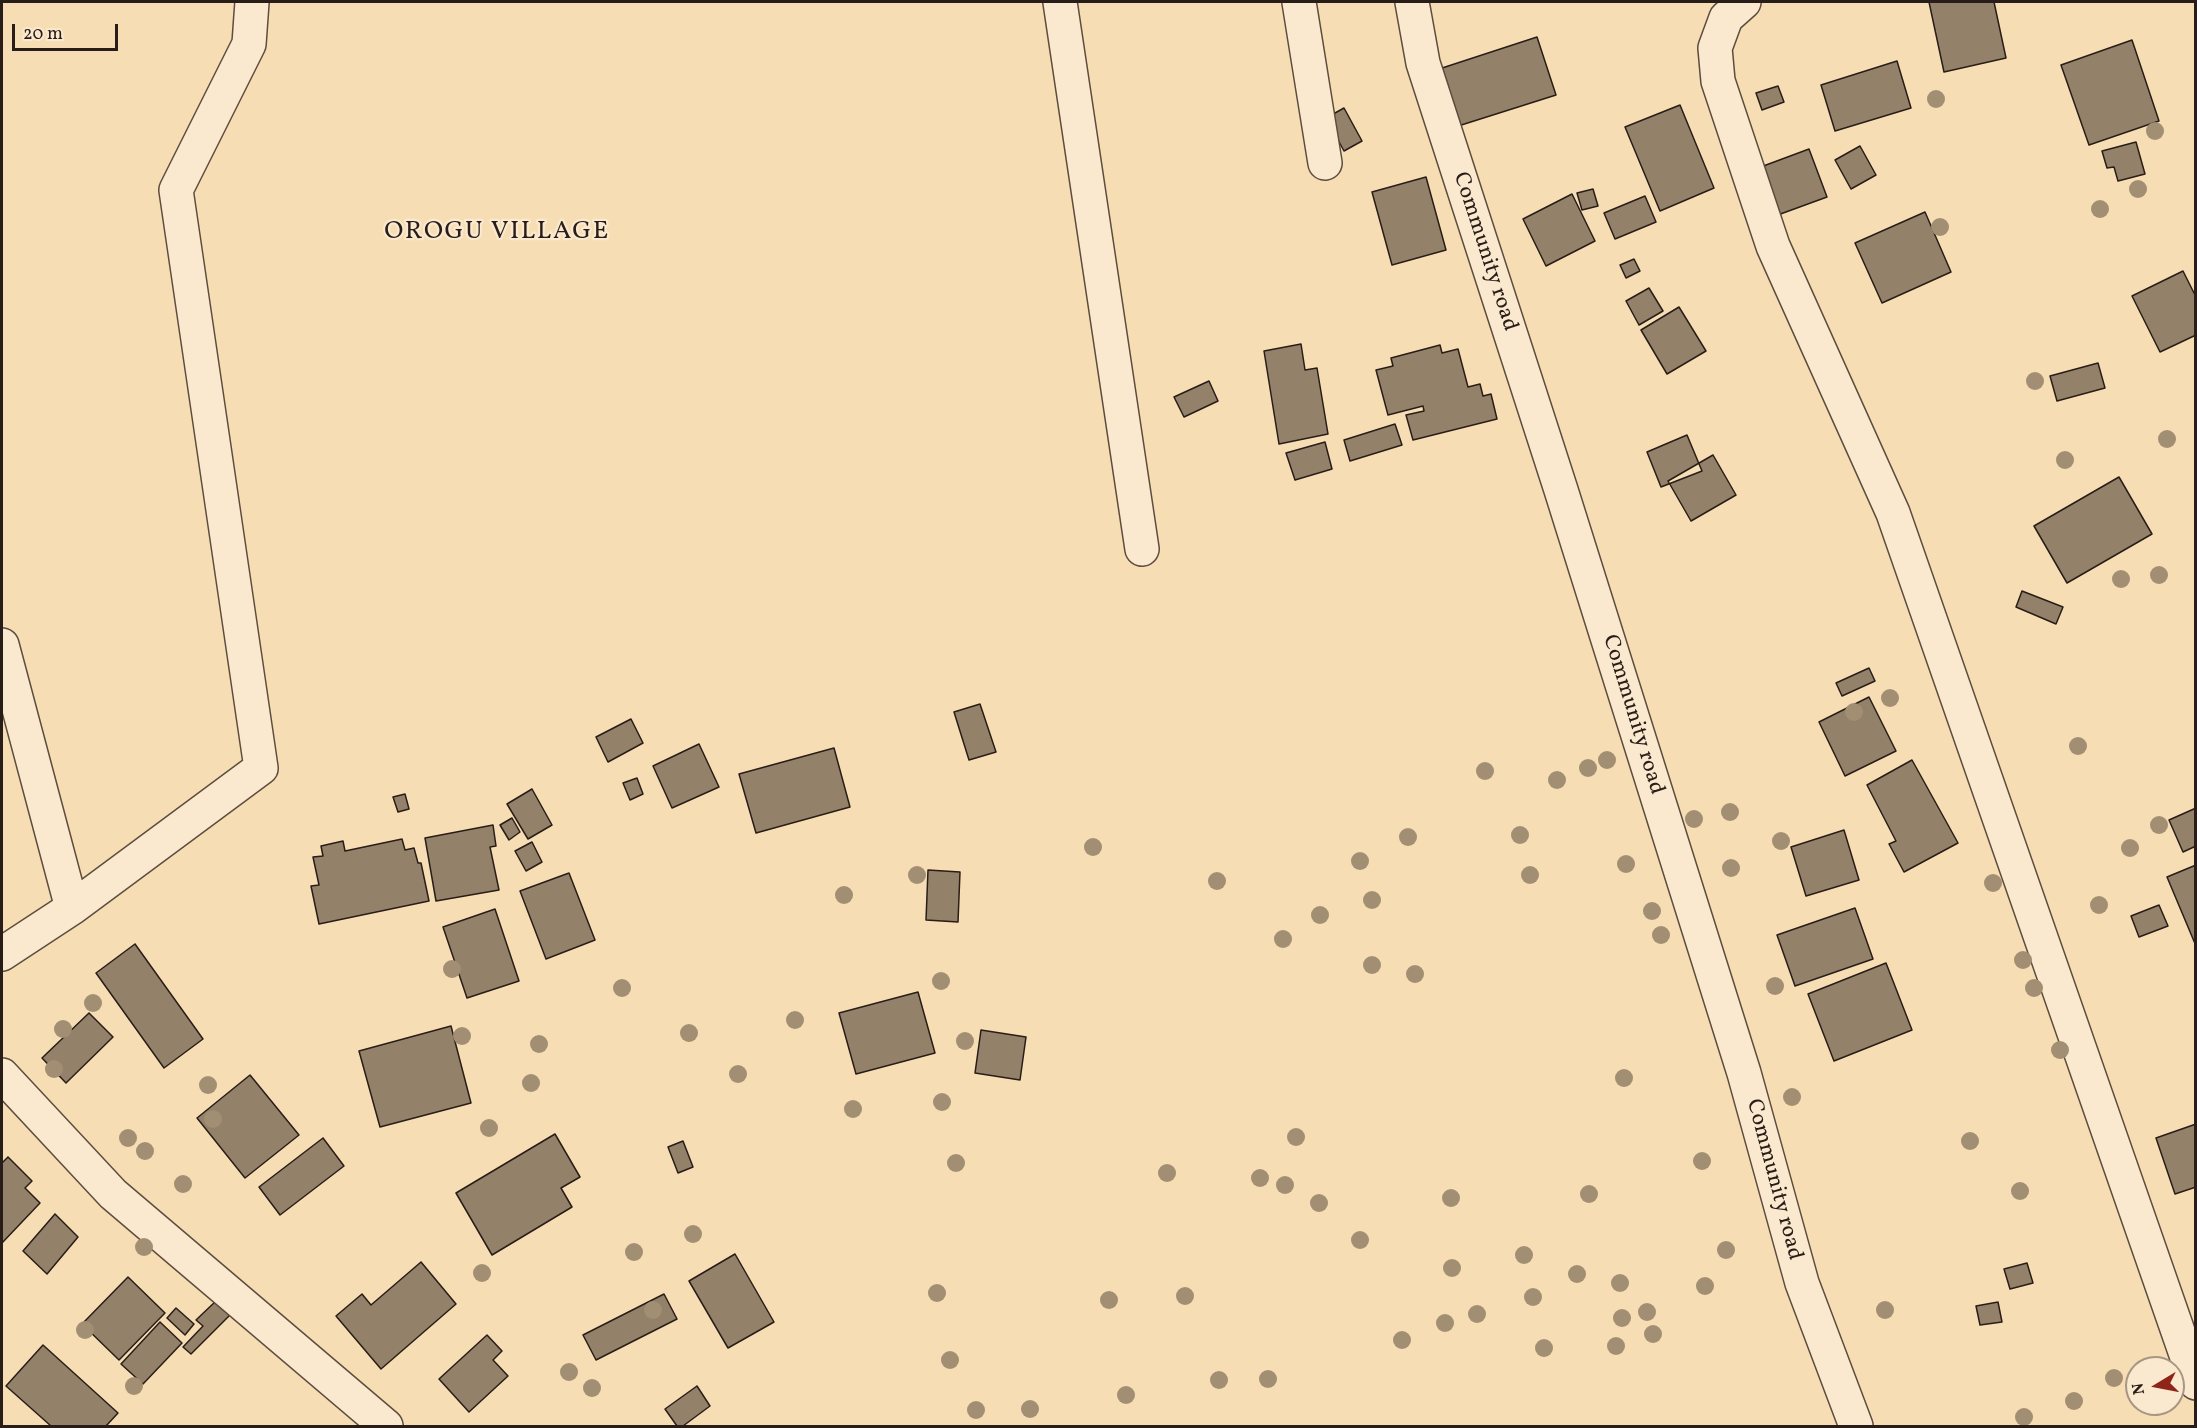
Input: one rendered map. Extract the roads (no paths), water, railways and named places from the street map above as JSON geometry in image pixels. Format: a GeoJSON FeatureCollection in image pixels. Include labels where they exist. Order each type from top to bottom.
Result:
{"type":"FeatureCollection","features":[{"type":"Feature","properties":{"kind":"street"},"geometry":{"type":"LineString","coordinates":[[2,954],[72,908],[261,768],[176,190],[249,44],[252,2]]}},
{"type":"Feature","properties":{"kind":"street"},"geometry":{"type":"LineString","coordinates":[[1060,2],[1142,549]]}},
{"type":"Feature","properties":{"kind":"street"},"geometry":{"type":"LineString","coordinates":[[1299,2],[1325,163]]}},
{"type":"Feature","properties":{"kind":"street","name":"Community road"},"geometry":{"type":"LineString","coordinates":[[1412,2],[1423,63],[1561,489],[1744,1073],[1802,1283],[1856,1426]]}},
{"type":"Feature","properties":{"kind":"street"},"geometry":{"type":"LineString","coordinates":[[1744,2],[1726,18],[1715,48],[1718,81],[1773,246],[1893,513],[2196,1383]]}},
{"type":"Feature","properties":{"kind":"street"},"geometry":{"type":"LineString","coordinates":[[2,645],[72,908]]}},
{"type":"Feature","properties":{"kind":"street"},"geometry":{"type":"LineString","coordinates":[[2,1075],[113,1194],[386,1426]]}},
{"type":"Feature","properties":{"kind":"district","name":"OROGU VILLAGE"},"geometry":{"type":"Point","coordinates":[497,233]}}]}
